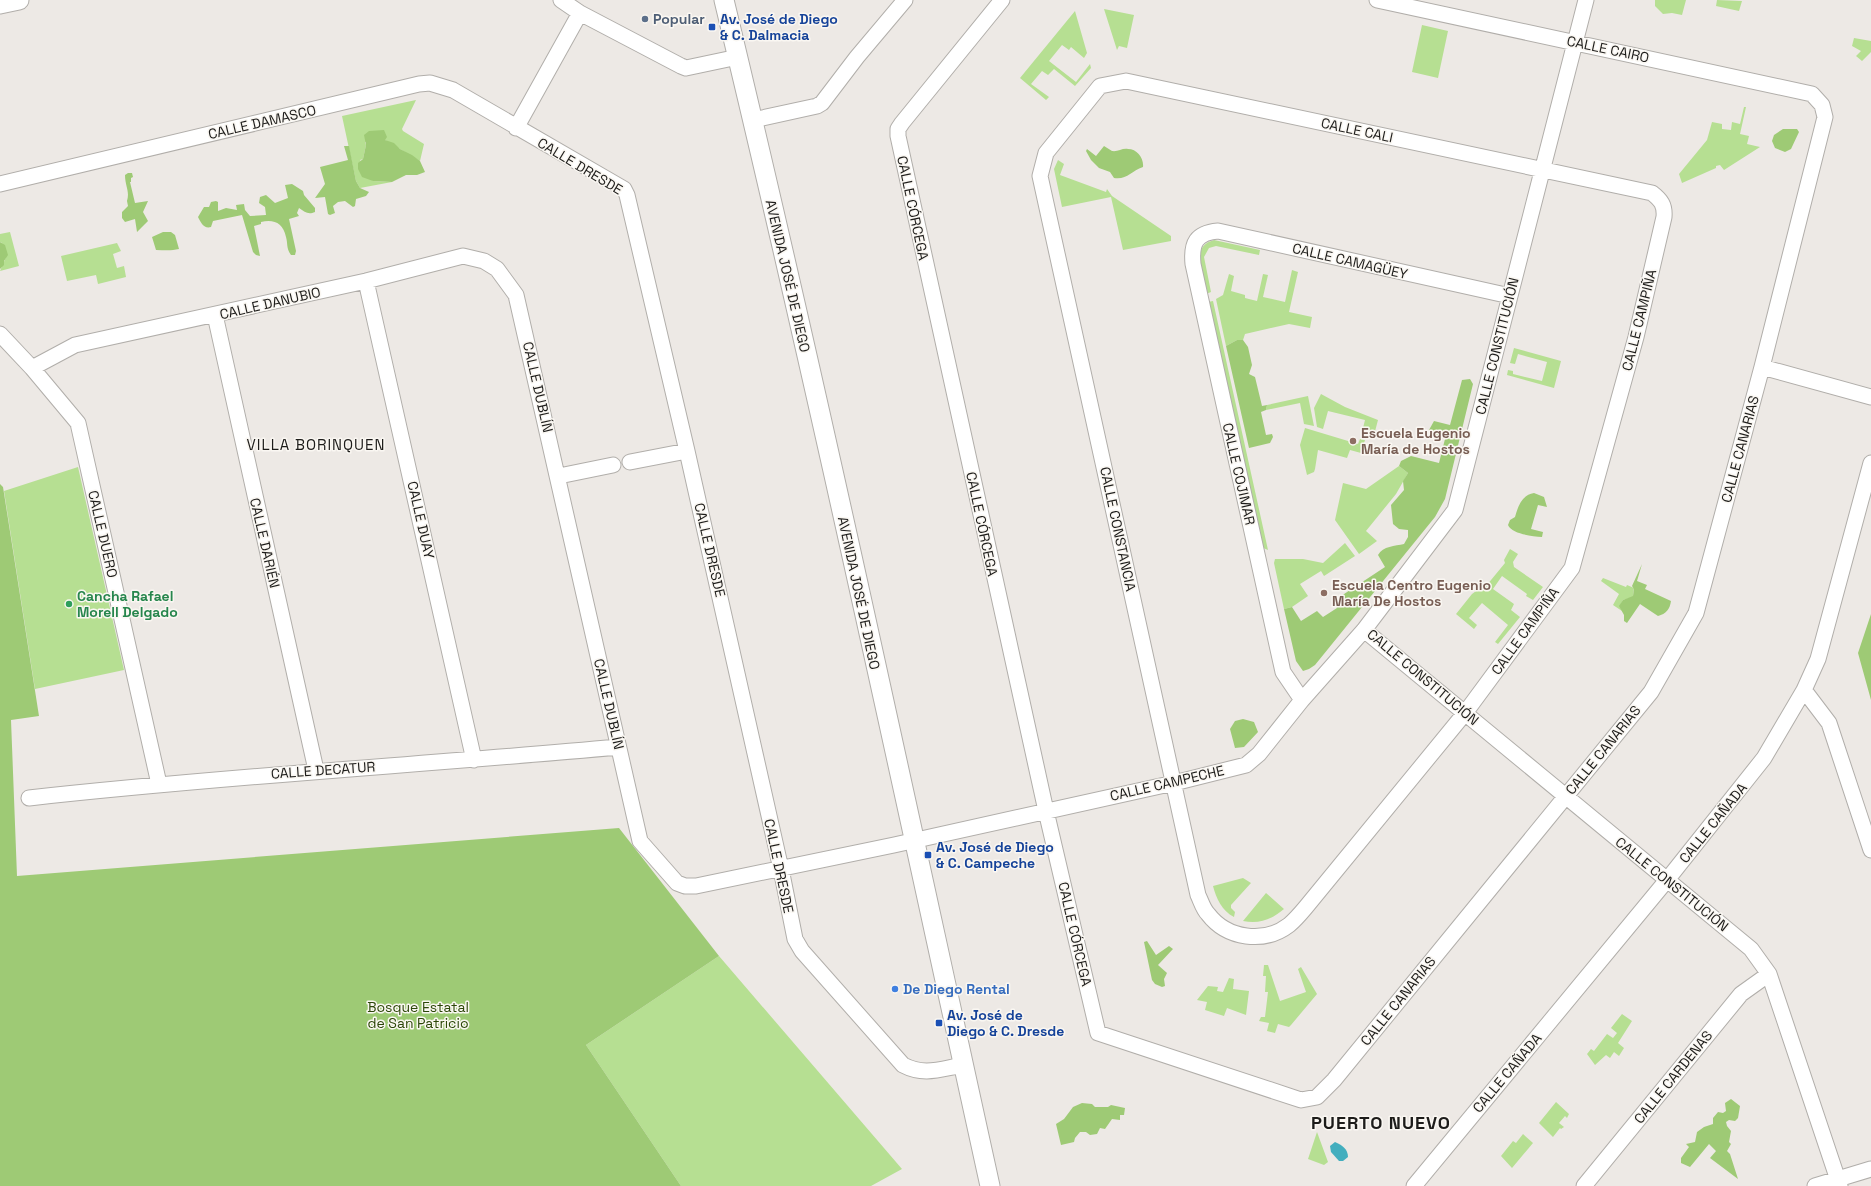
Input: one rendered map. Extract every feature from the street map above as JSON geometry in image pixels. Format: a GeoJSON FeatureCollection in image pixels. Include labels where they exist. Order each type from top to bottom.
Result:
{"type":"FeatureCollection","features":[{"type":"Feature","properties":{"kind":"main road"},"geometry":{"type":"LineString","coordinates":[[0,4],[19,0]]}},
{"type":"Feature","properties":{"kind":"main road","name":"AVENIDA JOSÉ DE DIEGO"},"geometry":{"type":"LineString","coordinates":[[724,0],[753,120],[990,1186]]}},
{"type":"Feature","properties":{"kind":"street"},"geometry":{"type":"LineString","coordinates":[[561,0],[580,13],[686,68],[738,57]]}},
{"type":"Feature","properties":{"kind":"street"},"geometry":{"type":"LineString","coordinates":[[753,120],[817,106],[822,103],[857,56],[905,0]]}},
{"type":"Feature","properties":{"kind":"street","name":"CALLE CÓRCEGA"},"geometry":{"type":"LineString","coordinates":[[1002,0],[902,123],[898,129],[898,136],[1046,811],[1098,1033]]}},
{"type":"Feature","properties":{"kind":"street","name":"CALLE CAIRO"},"geometry":{"type":"LineString","coordinates":[[1377,0],[1812,94],[1822,105],[1825,117]]}},
{"type":"Feature","properties":{"kind":"street","name":"CALLE CONSTITUCIÓN"},"geometry":{"type":"LineString","coordinates":[[1586,0],[1455,510],[1364,630],[1751,949],[1769,974],[1838,1183]]}},
{"type":"Feature","properties":{"kind":"street"},"geometry":{"type":"LineString","coordinates":[[516,128],[580,13]]}},
{"type":"Feature","properties":{"kind":"street","name":"CALLE CALI"},"geometry":{"type":"LineString","coordinates":[[1063,132],[1100,86],[1126,81],[1652,193],[1660,200],[1665,208]]}},
{"type":"Feature","properties":{"kind":"street","name":"CALLE DAMASCO"},"geometry":{"type":"LineString","coordinates":[[0,184],[419,84],[430,83],[453,90],[516,128]]}},
{"type":"Feature","properties":{"kind":"street","name":"CALLE CANARIAS"},"geometry":{"type":"LineString","coordinates":[[1098,1033],[1301,1100],[1317,1097],[1339,1074],[1651,692],[1696,613],[1762,367],[1825,117]]}},
{"type":"Feature","properties":{"kind":"street","name":"CALLE DRESDE"},"geometry":{"type":"LineString","coordinates":[[516,128],[624,189],[627,195],[687,451],[781,869],[795,938],[802,951],[903,1065],[917,1071],[924,1072],[963,1065]]}},
{"type":"Feature","properties":{"kind":"street","name":"CALLE CONSTANCIA"},"geometry":{"type":"LineString","coordinates":[[1063,132],[1046,153],[1040,176],[1198,895],[1207,914],[1220,926]]}},
{"type":"Feature","properties":{"kind":"street","name":"CALLE CAMPIÑA"},"geometry":{"type":"LineString","coordinates":[[1220,926],[1240,936],[1267,936],[1288,925],[1306,907],[1465,713],[1572,568],[1636,337],[1665,208]]}},
{"type":"Feature","properties":{"kind":"street","name":"CALLE CAMAGÜEY"},"geometry":{"type":"LineString","coordinates":[[1194,244],[1207,232],[1218,231],[1510,296]]}},
{"type":"Feature","properties":{"kind":"street","name":"CALLE COJIMAR"},"geometry":{"type":"LineString","coordinates":[[1194,244],[1192,252],[1193,264],[1283,672],[1302,700]]}},
{"type":"Feature","properties":{"kind":"street","name":"CALLE DANUBIO"},"geometry":{"type":"LineString","coordinates":[[32,368],[75,345],[366,281],[463,256],[484,261],[497,269],[506,279]]}},
{"type":"Feature","properties":{"kind":"street","name":"CALLE DUBLÍN"},"geometry":{"type":"LineString","coordinates":[[506,279],[516,295],[559,476],[640,841],[677,882],[685,886],[696,886],[913,841]]}},
{"type":"Feature","properties":{"kind":"street","name":"CALLE DUAY"},"geometry":{"type":"LineString","coordinates":[[366,281],[474,760]]}},
{"type":"Feature","properties":{"kind":"street","name":"CALLE DARIÉN"},"geometry":{"type":"LineString","coordinates":[[214,315],[316,770]]}},
{"type":"Feature","properties":{"kind":"street","name":"CALLE DUERO"},"geometry":{"type":"LineString","coordinates":[[0,334],[32,368],[78,423],[159,784]]}},
{"type":"Feature","properties":{"kind":"street"},"geometry":{"type":"LineString","coordinates":[[1762,367],[1871,397]]}},
{"type":"Feature","properties":{"kind":"street"},"geometry":{"type":"LineString","coordinates":[[630,462],[687,451]]}},
{"type":"Feature","properties":{"kind":"street","name":"CALLE CAÑADA"},"geometry":{"type":"LineString","coordinates":[[1414,1186],[1667,880],[1764,758],[1804,690],[1818,659],[1871,463]]}},
{"type":"Feature","properties":{"kind":"street"},"geometry":{"type":"LineString","coordinates":[[559,476],[613,465]]}},
{"type":"Feature","properties":{"kind":"street","name":"CALLE CAMPECHE"},"geometry":{"type":"LineString","coordinates":[[913,841],[1174,783],[1246,765],[1259,754],[1302,700],[1364,630]]}},
{"type":"Feature","properties":{"kind":"street"},"geometry":{"type":"LineString","coordinates":[[1804,690],[1829,723],[1871,850]]}},
{"type":"Feature","properties":{"kind":"street","name":"CALLE DECATUR"},"geometry":{"type":"LineString","coordinates":[[29,798],[159,784],[316,770],[474,760],[618,746]]}},
{"type":"Feature","properties":{"kind":"street","name":"CALLE CARDENAS"},"geometry":{"type":"LineString","coordinates":[[1584,1186],[1741,994],[1769,974]]}},
{"type":"Feature","properties":{"kind":"street"},"geometry":{"type":"LineString","coordinates":[[1815,1186],[1838,1183],[1871,1169]]}},
{"type":"Feature","properties":{"kind":"green space"},"geometry":{"type":"Polygon","coordinates":[[[1655,0],[1686,0],[1682,15],[1672,13],[1663,14],[1655,6],[1655,0]]]}},
{"type":"Feature","properties":{"kind":"green space"},"geometry":{"type":"Polygon","coordinates":[[[1717,0],[1742,1],[1739,11],[1716,6],[1717,0]]]}},
{"type":"Feature","properties":{"kind":"green space"},"geometry":{"type":"Polygon","coordinates":[[[1104,9],[1134,15],[1127,48],[1119,46],[1117,50],[1104,9]]]}},
{"type":"Feature","properties":{"kind":"green space"},"geometry":{"type":"Polygon","coordinates":[[[1075,11],[1087,53],[1084,58],[1071,47],[1069,50],[1062,45],[1049,61],[1076,82],[1090,64],[1091,68],[1075,86],[1054,69],[1048,75],[1042,71],[1031,84],[1049,97],[1046,100],[1020,78],[1075,11]]]}},
{"type":"Feature","properties":{"kind":"green space"},"geometry":{"type":"Polygon","coordinates":[[[1422,25],[1448,31],[1438,78],[1412,72],[1422,25]]]}},
{"type":"Feature","properties":{"kind":"green space"},"geometry":{"type":"Polygon","coordinates":[[[1854,38],[1871,41],[1871,52],[1862,61],[1856,56],[1861,51],[1852,46],[1854,38]]]}},
{"type":"Feature","properties":{"kind":"green space"},"geometry":{"type":"Polygon","coordinates":[[[416,100],[402,129],[424,144],[420,161],[385,140],[365,142],[366,145],[363,159],[360,160],[373,181],[392,182],[360,188],[356,181],[342,116],[416,100]]]}},
{"type":"Feature","properties":{"kind":"green space"},"geometry":{"type":"Polygon","coordinates":[[[1744,107],[1746,107],[1740,134],[1749,136],[1747,144],[1760,147],[1724,170],[1720,165],[1716,166],[1716,168],[1682,183],[1679,174],[1707,140],[1712,122],[1722,124],[1722,129],[1731,130],[1732,122],[1740,124],[1744,107]]]}},
{"type":"Feature","properties":{"kind":"green space"},"geometry":{"type":"Polygon","coordinates":[[[1783,129],[1797,129],[1799,132],[1791,149],[1785,152],[1775,148],[1772,141],[1774,135],[1783,129]]]}},
{"type":"Feature","properties":{"kind":"green space"},"geometry":{"type":"Polygon","coordinates":[[[384,130],[387,137],[385,140],[394,143],[400,149],[420,161],[425,172],[417,175],[406,175],[392,182],[373,181],[362,177],[358,169],[358,163],[363,159],[366,145],[364,135],[369,131],[384,130]]]}},
{"type":"Feature","properties":{"kind":"green space"},"geometry":{"type":"Polygon","coordinates":[[[344,146],[349,146],[356,181],[360,188],[369,192],[366,196],[356,199],[355,206],[353,207],[345,201],[338,202],[333,206],[335,213],[330,215],[328,214],[325,197],[315,198],[325,184],[320,167],[348,160],[344,146]]]}},
{"type":"Feature","properties":{"kind":"green space"},"geometry":{"type":"Polygon","coordinates":[[[1104,146],[1112,151],[1131,149],[1137,152],[1141,157],[1143,167],[1122,178],[1114,178],[1110,172],[1099,168],[1091,160],[1086,151],[1087,149],[1096,156],[1104,146]]]}},
{"type":"Feature","properties":{"kind":"green space"},"geometry":{"type":"Polygon","coordinates":[[[1058,160],[1064,164],[1060,175],[1106,192],[1107,189],[1112,196],[1171,236],[1171,241],[1123,250],[1111,197],[1062,207],[1054,169],[1058,160]]]}},
{"type":"Feature","properties":{"kind":"green space"},"geometry":{"type":"Polygon","coordinates":[[[132,173],[133,177],[131,178],[130,182],[135,203],[148,201],[143,212],[148,221],[137,232],[135,219],[125,222],[122,218],[122,212],[128,206],[128,191],[125,175],[132,173]]]}},
{"type":"Feature","properties":{"kind":"green space"},"geometry":{"type":"Polygon","coordinates":[[[292,184],[303,191],[304,195],[315,208],[315,212],[307,213],[299,208],[297,213],[299,216],[289,219],[296,251],[295,255],[291,255],[289,253],[285,232],[277,223],[266,221],[254,226],[260,256],[253,252],[242,215],[213,221],[211,227],[206,227],[203,225],[198,217],[204,207],[209,207],[211,202],[216,201],[218,202],[218,211],[226,208],[237,210],[236,205],[244,204],[245,210],[250,216],[266,215],[265,207],[259,203],[260,197],[266,195],[275,203],[288,198],[285,185],[292,184]]]}},
{"type":"Feature","properties":{"kind":"green space"},"geometry":{"type":"Polygon","coordinates":[[[10,232],[19,266],[0,271],[6,257],[2,243],[0,242],[0,234],[10,232]]]}},
{"type":"Feature","properties":{"kind":"green space"},"geometry":{"type":"Polygon","coordinates":[[[163,232],[171,232],[175,235],[179,249],[156,250],[152,237],[163,232]]]}},
{"type":"Feature","properties":{"kind":"green space"},"geometry":{"type":"Polygon","coordinates":[[[1214,240],[1260,250],[1259,255],[1216,246],[1209,248],[1204,257],[1211,292],[1206,294],[1200,270],[1199,255],[1206,244],[1214,240]]]}},
{"type":"Feature","properties":{"kind":"green space"},"geometry":{"type":"Polygon","coordinates":[[[0,242],[5,245],[8,255],[4,261],[4,265],[0,269],[0,242]]]}},
{"type":"Feature","properties":{"kind":"green space"},"geometry":{"type":"Polygon","coordinates":[[[117,243],[121,251],[113,254],[117,268],[124,266],[126,277],[98,284],[96,275],[67,281],[61,256],[117,243]]]}},
{"type":"Feature","properties":{"kind":"green space"},"geometry":{"type":"Polygon","coordinates":[[[1292,270],[1298,272],[1289,312],[1312,317],[1310,328],[1289,324],[1245,334],[1243,340],[1237,340],[1226,346],[1216,299],[1223,295],[1229,274],[1234,276],[1231,291],[1245,295],[1245,298],[1257,301],[1263,274],[1268,275],[1263,297],[1285,302],[1292,270]]]}},
{"type":"Feature","properties":{"kind":"green space"},"geometry":{"type":"Polygon","coordinates":[[[1213,301],[1268,550],[1261,547],[1208,302],[1213,301]]]}},
{"type":"Feature","properties":{"kind":"green space"},"geometry":{"type":"Polygon","coordinates":[[[1237,340],[1243,340],[1248,347],[1252,365],[1249,374],[1255,377],[1262,406],[1267,405],[1266,410],[1261,412],[1266,435],[1272,434],[1273,437],[1270,443],[1249,448],[1226,346],[1237,340]]]}},
{"type":"Feature","properties":{"kind":"green space"},"geometry":{"type":"Polygon","coordinates":[[[1514,348],[1561,361],[1554,388],[1507,375],[1508,370],[1513,371],[1513,374],[1542,381],[1547,362],[1518,354],[1515,364],[1510,363],[1514,348]]]}},
{"type":"Feature","properties":{"kind":"green space"},"geometry":{"type":"Polygon","coordinates":[[[1470,379],[1473,384],[1445,499],[1435,517],[1315,665],[1303,671],[1296,661],[1284,609],[1292,607],[1301,621],[1317,611],[1323,617],[1337,608],[1335,604],[1338,598],[1385,567],[1378,555],[1380,552],[1390,547],[1404,544],[1408,537],[1408,530],[1399,529],[1393,524],[1391,505],[1404,490],[1403,481],[1408,473],[1399,466],[1401,461],[1411,456],[1439,463],[1445,439],[1429,434],[1429,430],[1434,421],[1450,425],[1462,380],[1470,379]]]}},
{"type":"Feature","properties":{"kind":"green space"},"geometry":{"type":"Polygon","coordinates":[[[1321,394],[1345,407],[1378,420],[1373,439],[1361,436],[1365,420],[1328,411],[1323,429],[1317,427],[1314,408],[1321,394]]]}},
{"type":"Feature","properties":{"kind":"green space"},"geometry":{"type":"Polygon","coordinates":[[[1308,396],[1314,426],[1304,424],[1300,403],[1266,410],[1267,405],[1308,396]]]}},
{"type":"Feature","properties":{"kind":"green space"},"geometry":{"type":"Polygon","coordinates":[[[1305,428],[1358,444],[1360,439],[1365,440],[1361,453],[1350,450],[1347,458],[1318,450],[1314,472],[1307,475],[1300,445],[1305,428]]]}},
{"type":"Feature","properties":{"kind":"green space"},"geometry":{"type":"Polygon","coordinates":[[[1399,466],[1408,473],[1396,494],[1366,531],[1377,541],[1359,554],[1335,520],[1343,483],[1366,489],[1399,466]]]}},
{"type":"Feature","properties":{"kind":"green space"},"geometry":{"type":"Polygon","coordinates":[[[78,467],[124,670],[35,689],[4,491],[78,467]]]}},
{"type":"Feature","properties":{"kind":"green space","name":"Bosque Estatal de San Patricio"},"geometry":{"type":"Polygon","coordinates":[[[0,484],[3,487],[39,716],[11,720],[17,876],[619,828],[719,956],[586,1045],[681,1186],[0,1186],[0,484]]]}},
{"type":"Feature","properties":{"kind":"green space"},"geometry":{"type":"Polygon","coordinates":[[[1534,493],[1544,497],[1547,507],[1538,505],[1531,529],[1543,532],[1542,537],[1513,531],[1508,525],[1510,520],[1515,517],[1519,505],[1526,496],[1534,493]]]}},
{"type":"Feature","properties":{"kind":"green space"},"geometry":{"type":"Polygon","coordinates":[[[1345,543],[1355,556],[1324,576],[1321,571],[1300,584],[1308,596],[1292,607],[1284,609],[1274,563],[1275,559],[1303,559],[1323,563],[1345,543]]]}},
{"type":"Feature","properties":{"kind":"green space"},"geometry":{"type":"Polygon","coordinates":[[[1510,549],[1518,554],[1513,562],[1514,567],[1543,587],[1533,600],[1502,576],[1493,589],[1514,604],[1511,610],[1520,617],[1498,644],[1495,642],[1508,625],[1482,603],[1469,618],[1477,625],[1474,629],[1456,614],[1472,594],[1479,589],[1482,591],[1505,563],[1504,560],[1510,549]]]}},
{"type":"Feature","properties":{"kind":"green space"},"geometry":{"type":"Polygon","coordinates":[[[1642,564],[1637,581],[1647,585],[1645,589],[1671,601],[1669,609],[1658,616],[1640,604],[1627,623],[1624,621],[1624,615],[1619,606],[1623,600],[1633,596],[1634,589],[1632,586],[1642,564]]]}},
{"type":"Feature","properties":{"kind":"green space"},"geometry":{"type":"Polygon","coordinates":[[[1603,578],[1626,587],[1627,585],[1634,588],[1633,597],[1623,600],[1620,606],[1622,611],[1613,605],[1619,594],[1601,581],[1603,578]]]}},
{"type":"Feature","properties":{"kind":"green space"},"geometry":{"type":"Polygon","coordinates":[[[1871,614],[1871,700],[1858,653],[1871,614]]]}},
{"type":"Feature","properties":{"kind":"green space"},"geometry":{"type":"Polygon","coordinates":[[[1243,719],[1254,722],[1258,732],[1244,747],[1235,748],[1230,729],[1235,721],[1243,719]]]}},
{"type":"Feature","properties":{"kind":"green space"},"geometry":{"type":"Polygon","coordinates":[[[1243,878],[1251,883],[1231,905],[1231,908],[1235,912],[1234,917],[1220,904],[1213,886],[1243,878]]]}},
{"type":"Feature","properties":{"kind":"green space"},"geometry":{"type":"Polygon","coordinates":[[[1266,893],[1284,909],[1265,920],[1254,922],[1243,921],[1266,893]]]}},
{"type":"Feature","properties":{"kind":"green space"},"geometry":{"type":"Polygon","coordinates":[[[1147,941],[1156,955],[1169,946],[1173,949],[1158,965],[1167,973],[1164,979],[1165,986],[1162,987],[1155,984],[1152,980],[1144,942],[1147,941]]]}},
{"type":"Feature","properties":{"kind":"green space"},"geometry":{"type":"Polygon","coordinates":[[[719,956],[902,1169],[871,1186],[681,1186],[586,1045],[719,956]]]}},
{"type":"Feature","properties":{"kind":"green space"},"geometry":{"type":"Polygon","coordinates":[[[1264,965],[1268,965],[1280,1001],[1306,992],[1298,969],[1301,967],[1317,994],[1289,1027],[1278,1024],[1275,1033],[1267,1031],[1269,1023],[1259,1021],[1261,1017],[1265,1017],[1268,992],[1265,992],[1266,976],[1263,976],[1264,965]]]}},
{"type":"Feature","properties":{"kind":"green space"},"geometry":{"type":"Polygon","coordinates":[[[1229,978],[1234,979],[1233,989],[1249,991],[1246,1015],[1227,1008],[1224,1016],[1205,1010],[1207,1002],[1197,1000],[1208,986],[1218,987],[1217,991],[1223,992],[1229,978]]]}},
{"type":"Feature","properties":{"kind":"green space"},"geometry":{"type":"Polygon","coordinates":[[[1622,1014],[1632,1021],[1618,1043],[1624,1048],[1619,1056],[1614,1052],[1610,1058],[1606,1055],[1595,1065],[1587,1054],[1591,1049],[1594,1051],[1607,1034],[1613,1038],[1617,1033],[1611,1028],[1622,1014]]]}},
{"type":"Feature","properties":{"kind":"green space"},"geometry":{"type":"Polygon","coordinates":[[[1731,1099],[1740,1106],[1738,1118],[1735,1121],[1729,1120],[1726,1122],[1731,1131],[1729,1142],[1731,1144],[1727,1151],[1730,1154],[1738,1179],[1710,1158],[1716,1151],[1709,1144],[1690,1167],[1681,1163],[1681,1158],[1689,1147],[1686,1144],[1695,1142],[1697,1132],[1704,1127],[1713,1124],[1713,1118],[1718,1112],[1723,1113],[1726,1111],[1725,1103],[1731,1099]]]}},
{"type":"Feature","properties":{"kind":"green space"},"geometry":{"type":"Polygon","coordinates":[[[1556,1102],[1569,1114],[1567,1118],[1565,1116],[1559,1123],[1564,1127],[1561,1129],[1560,1128],[1553,1137],[1539,1123],[1556,1102]]]}},
{"type":"Feature","properties":{"kind":"green space"},"geometry":{"type":"Polygon","coordinates":[[[1082,1103],[1092,1104],[1095,1107],[1108,1107],[1111,1105],[1125,1108],[1124,1115],[1120,1115],[1120,1120],[1112,1119],[1105,1129],[1100,1128],[1097,1134],[1090,1135],[1086,1132],[1080,1132],[1075,1138],[1074,1142],[1061,1145],[1056,1124],[1064,1119],[1073,1107],[1082,1103]]]}},
{"type":"Feature","properties":{"kind":"green space"},"geometry":{"type":"Polygon","coordinates":[[[1317,1132],[1328,1162],[1324,1165],[1308,1159],[1317,1132]]]}},
{"type":"Feature","properties":{"kind":"green space"},"geometry":{"type":"Polygon","coordinates":[[[1523,1134],[1533,1143],[1512,1168],[1501,1156],[1513,1141],[1516,1143],[1523,1134]]]}},
{"type":"Feature","properties":{"kind":"water"},"geometry":{"type":"Polygon","coordinates":[[[1335,1142],[1342,1146],[1347,1152],[1348,1157],[1343,1161],[1339,1161],[1331,1152],[1330,1146],[1335,1142]]]}},
{"type":"Feature","properties":{"kind":"place","name":"Popular"},"geometry":{"type":"Point","coordinates":[645,19]}},
{"type":"Feature","properties":{"kind":"place","name":"Av. José de Diego & C. Dalmacia"},"geometry":{"type":"Point","coordinates":[712,27]}},
{"type":"Feature","properties":{"kind":"place","name":"Escuela Eugenio María de Hostos"},"geometry":{"type":"Point","coordinates":[1353,441]}},
{"type":"Feature","properties":{"kind":"place","name":"Escuela Centro Eugenio María De Hostos"},"geometry":{"type":"Point","coordinates":[1324,593]}},
{"type":"Feature","properties":{"kind":"place","name":"Cancha Rafael Morell Delgado"},"geometry":{"type":"Point","coordinates":[69,604]}},
{"type":"Feature","properties":{"kind":"place","name":"Av. José de Diego & C. Campeche"},"geometry":{"type":"Point","coordinates":[928,855]}},
{"type":"Feature","properties":{"kind":"place","name":"De Diego Rental"},"geometry":{"type":"Point","coordinates":[895,989]}},
{"type":"Feature","properties":{"kind":"place","name":"Av. José de Diego & C. Dresde"},"geometry":{"type":"Point","coordinates":[939,1023]}},
{"type":"Feature","properties":{"kind":"district","name":"VILLA BORINQUEN"},"geometry":{"type":"Point","coordinates":[316,444]}},
{"type":"Feature","properties":{"kind":"district","name":"PUERTO NUEVO"},"geometry":{"type":"Point","coordinates":[1381,1122]}}]}
